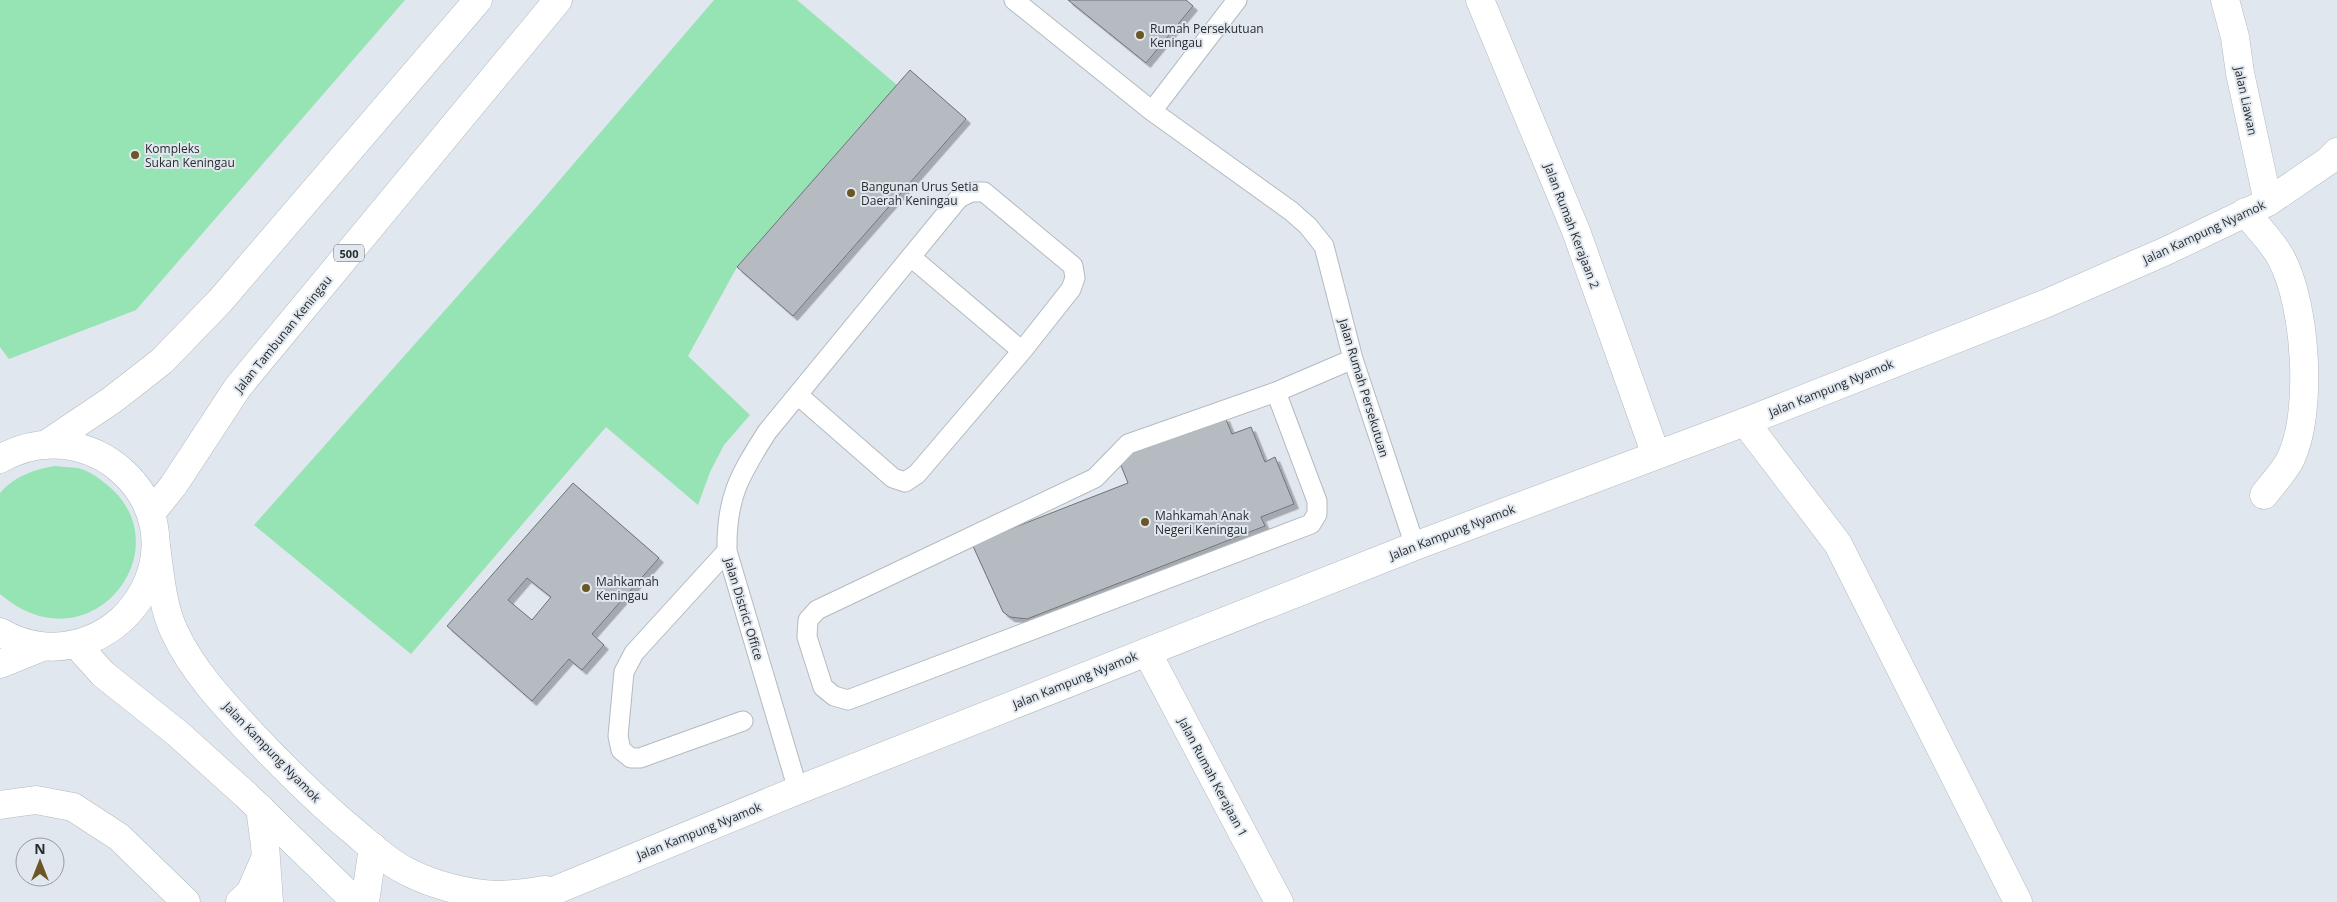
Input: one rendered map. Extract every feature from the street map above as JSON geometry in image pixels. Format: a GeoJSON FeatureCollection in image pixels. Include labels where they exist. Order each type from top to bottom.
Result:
{"type":"FeatureCollection","features":[{"type":"Feature","properties":{"kind":"street"},"geometry":{"type":"LineString","coordinates":[[48,443],[112,400],[162,360],[220,302],[478,0]]}},
{"type":"Feature","properties":{"kind":"street","name":"Jalan Tambunan Keningau"},"geometry":{"type":"LineString","coordinates":[[151,513],[173,486],[238,387],[558,0]]}},
{"type":"Feature","properties":{"kind":"street","name":"Jalan Rumah Kerajaan 2"},"geometry":{"type":"LineString","coordinates":[[1480,0],[1576,231],[1656,456]]}},
{"type":"Feature","properties":{"kind":"street","name":"Jalan Liawan"},"geometry":{"type":"LineString","coordinates":[[2225,0],[2235,37],[2256,207]]}},
{"type":"Feature","properties":{"kind":"street","name":"Jalan Kampung Nyamok"},"geometry":{"type":"LineString","coordinates":[[527,902],[563,892],[798,790],[1415,546],[1745,422],[2047,303],[2166,252],[2256,207],[2328,160],[2337,152]]}},
{"type":"Feature","properties":{"kind":"street"},"geometry":{"type":"LineString","coordinates":[[2256,207],[2282,259],[2298,300],[2305,408],[2291,458],[2264,495]]}},
{"type":"Feature","properties":{"kind":"street"},"geometry":{"type":"LineString","coordinates":[[1745,422],[1838,544],[2018,902]]}},
{"type":"Feature","properties":{"kind":"street"},"geometry":{"type":"LineString","coordinates":[[0,459],[16,450],[48,443],[81,447],[111,461],[135,484],[151,513]]}},
{"type":"Feature","properties":{"kind":"street","name":"Jalan Kampung Nyamok"},"geometry":{"type":"LineString","coordinates":[[151,513],[166,610],[174,632],[200,675],[295,779],[373,848],[406,871],[467,892],[498,895],[563,892]]}},
{"type":"Feature","properties":{"kind":"street"},"geometry":{"type":"LineString","coordinates":[[0,664],[42,648],[77,645],[108,632],[134,609],[150,579],[156,546]]}},
{"type":"Feature","properties":{"kind":"street"},"geometry":{"type":"LineString","coordinates":[[0,632],[12,640],[42,648]]}},
{"type":"Feature","properties":{"kind":"street"},"geometry":{"type":"LineString","coordinates":[[77,645],[103,674],[177,733],[260,808],[356,902]]}},
{"type":"Feature","properties":{"kind":"street","name":"Jalan Rumah Kerajaan 1"},"geometry":{"type":"LineString","coordinates":[[1147,652],[1280,902]]}},
{"type":"Feature","properties":{"kind":"street"},"geometry":{"type":"LineString","coordinates":[[0,806],[36,800],[73,807],[119,837],[186,902]]}},
{"type":"Feature","properties":{"kind":"street"},"geometry":{"type":"LineString","coordinates":[[260,808],[269,902]]}},
{"type":"Feature","properties":{"kind":"street"},"geometry":{"type":"LineString","coordinates":[[365,902],[373,848]]}},
{"type":"Feature","properties":{"kind":"street"},"geometry":{"type":"LineString","coordinates":[[240,902],[250,894],[264,860]]}},
{"type":"Feature","properties":{"kind":"lane","name":"Jalan Rumah Persekutuan"},"geometry":{"type":"LineString","coordinates":[[1014,0],[1152,111],[1291,210],[1308,226],[1324,246],[1353,359],[1415,546]]}},
{"type":"Feature","properties":{"kind":"lane"},"geometry":{"type":"LineString","coordinates":[[1152,111],[1238,0]]}},
{"type":"Feature","properties":{"kind":"lane","name":"Jalan District Office"},"geometry":{"type":"LineString","coordinates":[[798,790],[727,551],[726,523],[742,472],[767,432],[959,198],[971,192],[984,192],[1073,266],[1075,278],[1072,289],[1022,351]]}},
{"type":"Feature","properties":{"kind":"lane"},"geometry":{"type":"LineString","coordinates":[[798,395],[893,478],[905,482],[916,474],[1022,351],[911,257]]}},
{"type":"Feature","properties":{"kind":"lane"},"geometry":{"type":"LineString","coordinates":[[1276,392],[1318,501],[1318,514],[1311,524],[848,700],[834,696],[823,687],[807,637],[808,620],[817,610],[1095,478],[1128,444],[1276,392],[1353,359]]}},
{"type":"Feature","properties":{"kind":"lane"},"geometry":{"type":"LineString","coordinates":[[727,551],[634,653],[624,672],[618,736],[621,750],[631,758],[640,758],[743,721]]}},
{"type":"Feature","properties":{"kind":"green space","name":"Kompleks Sukan Keningau"},"geometry":{"type":"Polygon","coordinates":[[[0,0],[405,0],[136,310],[9,359],[0,347],[0,0]]]}},
{"type":"Feature","properties":{"kind":"green space"},"geometry":{"type":"Polygon","coordinates":[[[714,0],[797,0],[897,85],[737,267],[688,356],[750,415],[724,445],[710,472],[698,505],[606,427],[411,654],[254,525],[534,210],[714,0]]]}},
{"type":"Feature","properties":{"kind":"green space"},"geometry":{"type":"Polygon","coordinates":[[[55,466],[88,471],[113,490],[131,516],[136,544],[130,571],[114,594],[92,611],[64,619],[33,614],[0,594],[0,493],[18,478],[55,466]]]}},
{"type":"Feature","properties":{"kind":"building","name":"Rumah Persekutuan Keningau"},"geometry":{"type":"Polygon","coordinates":[[[1068,0],[1186,0],[1193,6],[1146,63],[1068,0]]]}},
{"type":"Feature","properties":{"kind":"building","name":"Bangunan Urus Setia Daerah Keningau"},"geometry":{"type":"Polygon","coordinates":[[[910,70],[966,119],[793,316],[737,267],[910,70]]]}},
{"type":"Feature","properties":{"kind":"building","name":"Mahkamah Anak Negeri Keningau"},"geometry":{"type":"Polygon","coordinates":[[[1225,417],[1232,434],[1251,427],[1265,462],[1275,457],[1294,504],[1261,517],[1265,526],[1027,619],[1010,617],[1003,612],[972,544],[1128,483],[1118,458],[1225,417]]]}},
{"type":"Feature","properties":{"kind":"building","name":"Mahkamah Keningau"},"geometry":{"type":"Polygon","coordinates":[[[573,483],[659,558],[592,634],[604,645],[582,670],[569,659],[532,701],[447,626],[573,483]],[[527,578],[508,600],[532,620],[551,597],[527,578]]]}},
{"type":"Feature","properties":{"kind":"place","name":"Rumah Persekutuan Keningau"},"geometry":{"type":"Point","coordinates":[1140,35]}},
{"type":"Feature","properties":{"kind":"place","name":"Kompleks Sukan Keningau"},"geometry":{"type":"Point","coordinates":[135,155]}},
{"type":"Feature","properties":{"kind":"place","name":"Bangunan Urus Setia Daerah Keningau"},"geometry":{"type":"Point","coordinates":[851,193]}},
{"type":"Feature","properties":{"kind":"place","name":"Mahkamah Anak Negeri Keningau"},"geometry":{"type":"Point","coordinates":[1145,522]}},
{"type":"Feature","properties":{"kind":"place","name":"Mahkamah Keningau"},"geometry":{"type":"Point","coordinates":[586,588]}}]}
